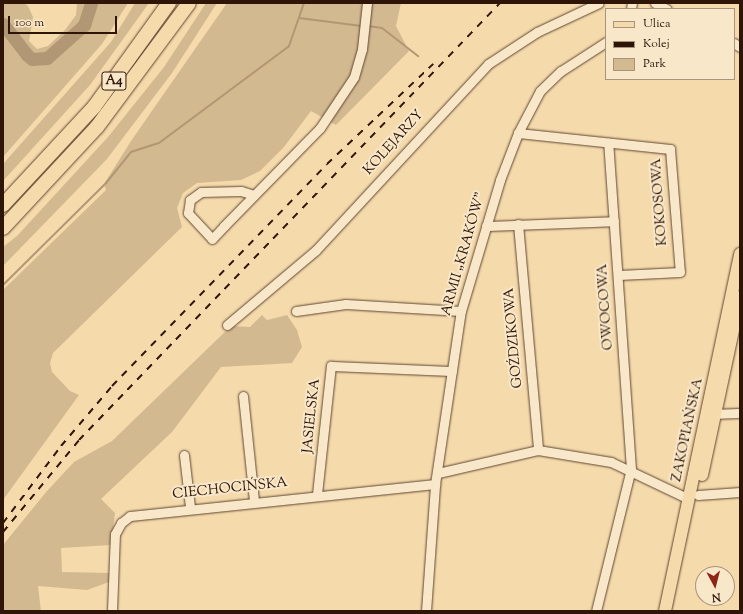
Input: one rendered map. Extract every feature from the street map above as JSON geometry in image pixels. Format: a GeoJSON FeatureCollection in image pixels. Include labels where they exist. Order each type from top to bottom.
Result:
{"type":"FeatureCollection","features":[{"type":"Feature","properties":{"kind":"highway","name":"A4"},"geometry":{"type":"LineString","coordinates":[[3,205],[94,107],[169,3]]}},
{"type":"Feature","properties":{"kind":"highway","name":"A4"},"geometry":{"type":"LineString","coordinates":[[3,228],[98,127],[189,3]]}},
{"type":"Feature","properties":{"kind":"main road","name":"ZAKOPIAŃSKA"},"geometry":{"type":"LineString","coordinates":[[673,611],[740,254]]}},
{"type":"Feature","properties":{"kind":"main road","name":"ZAKOPIAŃSKA"},"geometry":{"type":"LineString","coordinates":[[711,414],[740,297]]}},
{"type":"Feature","properties":{"kind":"main road","name":"ZAKOPIAŃSKA"},"geometry":{"type":"LineString","coordinates":[[665,611],[694,497]]}},
{"type":"Feature","properties":{"kind":"street"},"geometry":{"type":"LineString","coordinates":[[254,195],[236,191],[194,196],[188,205],[189,216],[212,239],[254,195],[339,103],[354,77],[365,26],[367,3]]}},
{"type":"Feature","properties":{"kind":"street","name":"KOLEJARZY"},"geometry":{"type":"LineString","coordinates":[[226,325],[316,250],[488,64],[528,37],[600,3]]}},
{"type":"Feature","properties":{"kind":"street"},"geometry":{"type":"LineString","coordinates":[[655,3],[665,8]]}},
{"type":"Feature","properties":{"kind":"street","name":"ARMII „KRAKÓW”"},"geometry":{"type":"LineString","coordinates":[[426,611],[435,484],[438,473],[461,311],[486,226],[518,133],[540,91],[561,71],[605,43]]}},
{"type":"Feature","properties":{"kind":"street","name":"KOKOSOWA"},"geometry":{"type":"LineString","coordinates":[[518,133],[670,149],[680,272],[619,275]]}},
{"type":"Feature","properties":{"kind":"street","name":"OWOCOWA"},"geometry":{"type":"LineString","coordinates":[[596,611],[631,469],[619,275],[608,142]]}},
{"type":"Feature","properties":{"kind":"street"},"geometry":{"type":"LineString","coordinates":[[486,226],[614,220]]}},
{"type":"Feature","properties":{"kind":"street","name":"GOŹDZIKOWA"},"geometry":{"type":"LineString","coordinates":[[518,224],[538,450]]}},
{"type":"Feature","properties":{"kind":"street"},"geometry":{"type":"LineString","coordinates":[[296,311],[346,304],[461,311]]}},
{"type":"Feature","properties":{"kind":"street","name":"JASIELSKA"},"geometry":{"type":"LineString","coordinates":[[317,494],[331,366],[452,371]]}},
{"type":"Feature","properties":{"kind":"street"},"geometry":{"type":"LineString","coordinates":[[243,396],[254,500]]}},
{"type":"Feature","properties":{"kind":"street"},"geometry":{"type":"LineString","coordinates":[[711,414],[740,413]]}},
{"type":"Feature","properties":{"kind":"street"},"geometry":{"type":"LineString","coordinates":[[438,473],[538,450],[611,462],[631,469],[694,497],[740,492]]}},
{"type":"Feature","properties":{"kind":"street"},"geometry":{"type":"LineString","coordinates":[[184,455],[190,507]]}},
{"type":"Feature","properties":{"kind":"street","name":"CIECHOCIŃSKA"},"geometry":{"type":"LineString","coordinates":[[112,611],[114,539],[121,523],[137,514],[254,500],[435,484]]}},
{"type":"Feature","properties":{"kind":"green space"},"geometry":{"type":"Polygon","coordinates":[[[3,3],[24,3],[28,6],[33,17],[29,41],[37,49],[48,46],[65,30],[76,15],[77,3],[128,3],[102,44],[3,157],[3,3]]]}},
{"type":"Feature","properties":{"kind":"green space"},"geometry":{"type":"Polygon","coordinates":[[[135,3],[149,3],[90,85],[3,181],[3,164],[111,42],[135,3]]]}},
{"type":"Feature","properties":{"kind":"green space"},"geometry":{"type":"Polygon","coordinates":[[[206,3],[217,3],[172,73],[107,159],[3,266],[3,247],[17,236],[108,137],[164,67],[206,3]]]}},
{"type":"Feature","properties":{"kind":"green space"},"geometry":{"type":"Polygon","coordinates":[[[227,3],[401,3],[396,26],[409,51],[336,125],[311,111],[284,147],[260,171],[241,180],[197,183],[183,193],[177,208],[182,227],[53,353],[50,363],[52,372],[70,391],[79,395],[3,500],[3,290],[106,190],[104,184],[131,141],[227,3]]]}},
{"type":"Feature","properties":{"kind":"green space"},"geometry":{"type":"Polygon","coordinates":[[[262,315],[267,320],[287,315],[297,330],[302,347],[292,363],[221,367],[172,432],[101,499],[115,513],[111,545],[61,548],[62,572],[110,573],[109,582],[87,590],[38,586],[41,611],[3,611],[3,545],[47,491],[74,462],[112,441],[231,326],[250,327],[262,315]]]}},
{"type":"Feature","properties":{"kind":"waterway"},"geometry":{"type":"LineString","coordinates":[[3,24],[27,55],[32,59],[47,58],[84,25],[91,3]]}},
{"type":"Feature","properties":{"kind":"waterway"},"geometry":{"type":"LineString","coordinates":[[3,285],[106,183],[131,152],[159,143],[289,46],[304,3]]}},
{"type":"Feature","properties":{"kind":"waterway"},"geometry":{"type":"LineString","coordinates":[[299,18],[361,26]]}},
{"type":"Feature","properties":{"kind":"waterway"},"geometry":{"type":"LineString","coordinates":[[368,26],[382,28],[418,56]]}},
{"type":"Feature","properties":{"kind":"railway"},"geometry":{"type":"LineString","coordinates":[[3,532],[79,440],[500,3]]}},
{"type":"Feature","properties":{"kind":"railway"},"geometry":{"type":"LineString","coordinates":[[3,523],[61,446],[112,386],[327,164],[433,64]]}}]}
